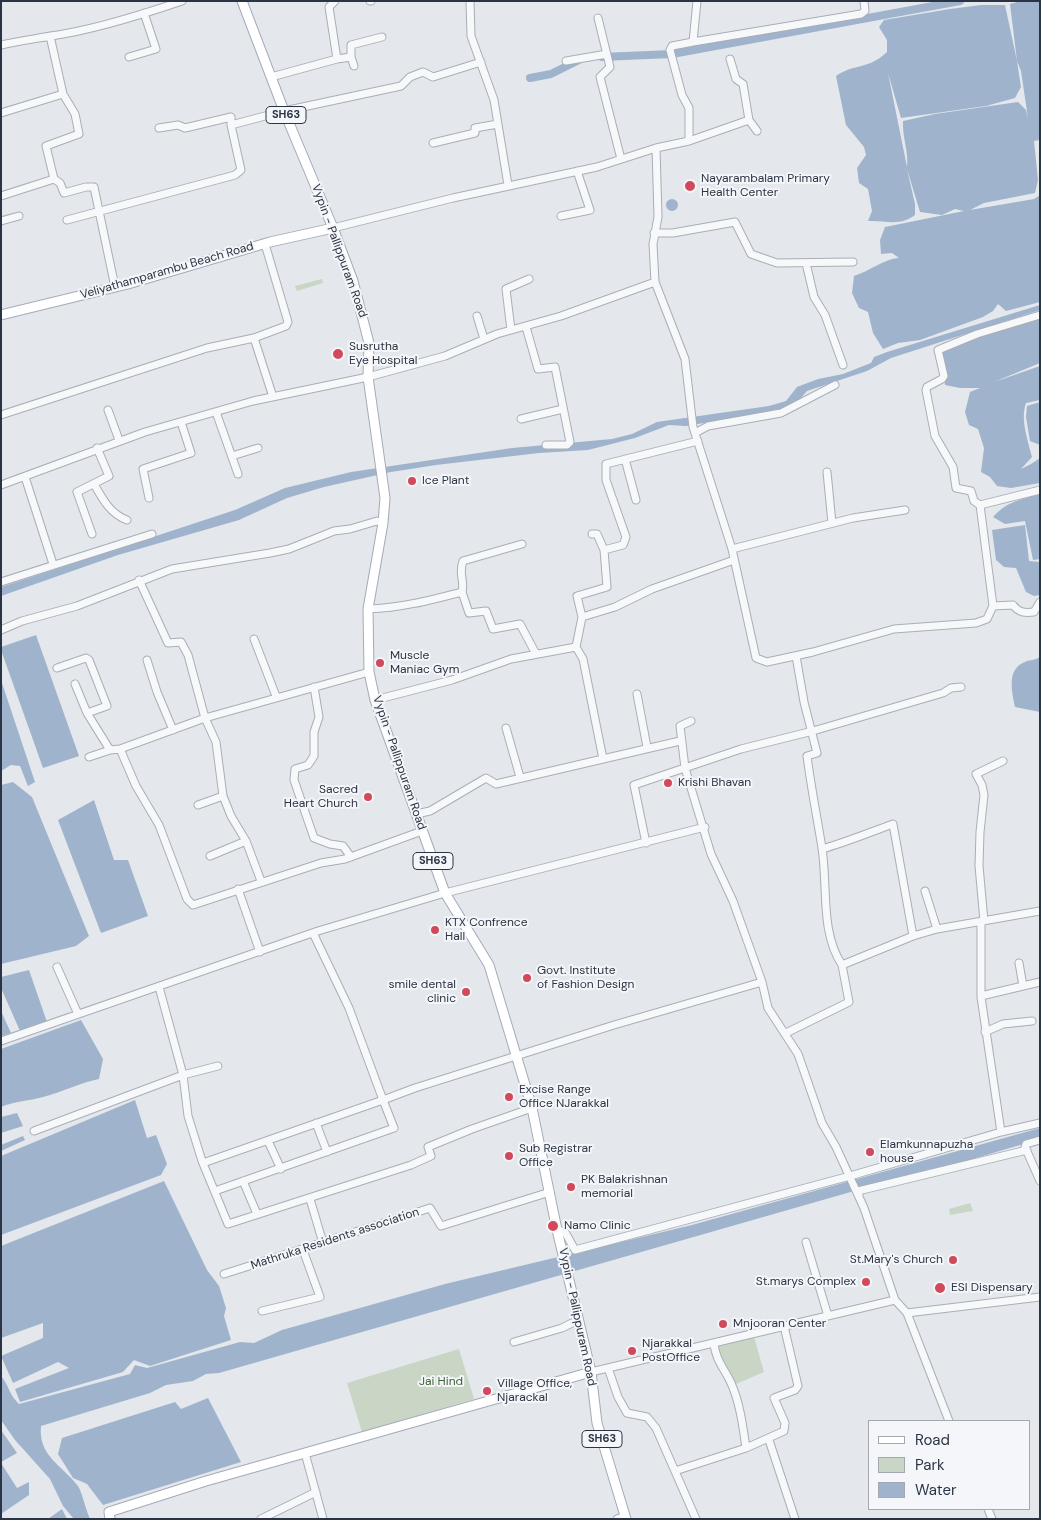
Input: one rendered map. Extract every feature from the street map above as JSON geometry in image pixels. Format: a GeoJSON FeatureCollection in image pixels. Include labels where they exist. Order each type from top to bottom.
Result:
{"type":"FeatureCollection","features":[{"type":"Feature","properties":{"kind":"main road","name":"Vypin - Pallippuram Road"},"geometry":{"type":"LineString","coordinates":[[242,1],[284,111],[333,228],[362,312],[369,343],[368,377],[372,419],[381,459],[385,498],[383,523],[368,609],[369,672],[375,700],[445,893],[489,965],[517,1056],[532,1108],[557,1230],[591,1372],[597,1423],[622,1518]]}},
{"type":"Feature","properties":{"kind":"main road","name":"Veliyathamparambu Beach Road"},"geometry":{"type":"LineString","coordinates":[[1,315],[115,287],[265,244],[333,228]]}},
{"type":"Feature","properties":{"kind":"main road"},"geometry":{"type":"LineString","coordinates":[[110,1519],[109,1512],[305,1453],[591,1372]]}},
{"type":"Feature","properties":{"kind":"street"},"geometry":{"type":"LineString","coordinates":[[1,45],[34,37],[50,36],[144,13],[182,1]]}},
{"type":"Feature","properties":{"kind":"street"},"geometry":{"type":"LineString","coordinates":[[335,1],[329,7],[336,60]]}},
{"type":"Feature","properties":{"kind":"street"},"geometry":{"type":"LineString","coordinates":[[470,1],[471,36],[494,100],[508,185]]}},
{"type":"Feature","properties":{"kind":"street"},"geometry":{"type":"LineString","coordinates":[[693,42],[697,1]]}},
{"type":"Feature","properties":{"kind":"street"},"geometry":{"type":"LineString","coordinates":[[689,141],[689,108],[682,95],[670,54],[672,46],[861,14],[864,11],[864,1]]}},
{"type":"Feature","properties":{"kind":"street"},"geometry":{"type":"LineString","coordinates":[[130,58],[156,50],[144,13]]}},
{"type":"Feature","properties":{"kind":"street"},"geometry":{"type":"LineString","coordinates":[[598,18],[610,67],[600,77],[621,159]]}},
{"type":"Feature","properties":{"kind":"street"},"geometry":{"type":"LineString","coordinates":[[50,36],[63,94],[75,114],[79,134],[46,146],[54,179],[60,183],[64,193],[94,187],[115,287]]}},
{"type":"Feature","properties":{"kind":"street"},"geometry":{"type":"LineString","coordinates":[[354,66],[351,57],[351,46],[382,37]]}},
{"type":"Feature","properties":{"kind":"street"},"geometry":{"type":"LineString","coordinates":[[566,61],[606,54]]}},
{"type":"Feature","properties":{"kind":"street"},"geometry":{"type":"LineString","coordinates":[[271,77],[351,57]]}},
{"type":"Feature","properties":{"kind":"street"},"geometry":{"type":"LineString","coordinates":[[730,60],[736,79],[743,84],[749,120],[757,131]]}},
{"type":"Feature","properties":{"kind":"street"},"geometry":{"type":"LineString","coordinates":[[231,125],[284,111],[401,86],[410,77],[423,72],[433,77],[481,62]]}},
{"type":"Feature","properties":{"kind":"street"},"geometry":{"type":"LineString","coordinates":[[1,112],[63,94]]}},
{"type":"Feature","properties":{"kind":"street"},"geometry":{"type":"LineString","coordinates":[[67,220],[235,175],[241,170],[230,117],[185,128],[178,125],[159,128]]}},
{"type":"Feature","properties":{"kind":"street"},"geometry":{"type":"LineString","coordinates":[[333,228],[508,185],[577,171],[656,148],[689,141],[749,120]]}},
{"type":"Feature","properties":{"kind":"street"},"geometry":{"type":"LineString","coordinates":[[433,143],[475,133],[476,128],[498,124]]}},
{"type":"Feature","properties":{"kind":"street"},"geometry":{"type":"LineString","coordinates":[[656,148],[658,217],[654,233],[655,282],[685,358],[694,430],[732,549],[756,658],[767,662],[894,629],[976,623],[987,619],[992,606],[980,505]]}},
{"type":"Feature","properties":{"kind":"street"},"geometry":{"type":"LineString","coordinates":[[561,216],[590,210],[577,171]]}},
{"type":"Feature","properties":{"kind":"street"},"geometry":{"type":"LineString","coordinates":[[1,196],[54,179]]}},
{"type":"Feature","properties":{"kind":"street"},"geometry":{"type":"LineString","coordinates":[[1,221],[19,216]]}},
{"type":"Feature","properties":{"kind":"street"},"geometry":{"type":"LineString","coordinates":[[654,233],[673,233],[734,222],[751,254],[777,263],[852,262]]}},
{"type":"Feature","properties":{"kind":"street"},"geometry":{"type":"LineString","coordinates":[[1,415],[207,348],[254,338],[286,326],[288,322],[265,244]]}},
{"type":"Feature","properties":{"kind":"street"},"geometry":{"type":"LineString","coordinates":[[806,263],[814,297],[825,315],[843,365]]}},
{"type":"Feature","properties":{"kind":"street"},"geometry":{"type":"LineString","coordinates":[[511,330],[506,289],[529,279]]}},
{"type":"Feature","properties":{"kind":"street"},"geometry":{"type":"LineString","coordinates":[[1,485],[119,440],[273,397],[368,377],[445,356],[484,339],[526,327],[655,282]]}},
{"type":"Feature","properties":{"kind":"street"},"geometry":{"type":"LineString","coordinates":[[1040,315],[976,334],[938,350],[944,376],[927,387],[926,390],[935,436],[953,467],[956,488],[971,491],[974,501],[980,505],[1040,490]]}},
{"type":"Feature","properties":{"kind":"street"},"geometry":{"type":"LineString","coordinates":[[477,316],[484,339]]}},
{"type":"Feature","properties":{"kind":"street"},"geometry":{"type":"LineString","coordinates":[[526,327],[538,369],[555,366],[570,442],[567,445],[546,445]]}},
{"type":"Feature","properties":{"kind":"street"},"geometry":{"type":"LineString","coordinates":[[254,338],[273,397]]}},
{"type":"Feature","properties":{"kind":"street"},"geometry":{"type":"LineString","coordinates":[[694,430],[781,413],[835,386]]}},
{"type":"Feature","properties":{"kind":"street"},"geometry":{"type":"LineString","coordinates":[[521,419],[563,409]]}},
{"type":"Feature","properties":{"kind":"street"},"geometry":{"type":"LineString","coordinates":[[108,410],[119,440]]}},
{"type":"Feature","properties":{"kind":"street"},"geometry":{"type":"LineString","coordinates":[[216,412],[238,474]]}},
{"type":"Feature","properties":{"kind":"street"},"geometry":{"type":"LineString","coordinates":[[149,498],[144,469],[191,453],[181,422]]}},
{"type":"Feature","properties":{"kind":"street"},"geometry":{"type":"LineString","coordinates":[[604,550],[623,545],[626,537],[606,480],[606,464],[698,441]]}},
{"type":"Feature","properties":{"kind":"street"},"geometry":{"type":"LineString","coordinates":[[92,534],[77,492],[109,476],[97,448]]}},
{"type":"Feature","properties":{"kind":"street"},"geometry":{"type":"LineString","coordinates":[[232,456],[258,448]]}},
{"type":"Feature","properties":{"kind":"street"},"geometry":{"type":"LineString","coordinates":[[625,459],[636,500]]}},
{"type":"Feature","properties":{"kind":"street"},"geometry":{"type":"LineString","coordinates":[[827,472],[832,523]]}},
{"type":"Feature","properties":{"kind":"street"},"geometry":{"type":"LineString","coordinates":[[26,477],[53,564]]}},
{"type":"Feature","properties":{"kind":"street"},"geometry":{"type":"LineString","coordinates":[[94,484],[105,502],[119,517],[127,520]]}},
{"type":"Feature","properties":{"kind":"street"},"geometry":{"type":"LineString","coordinates":[[732,549],[832,523],[905,510]]}},
{"type":"Feature","properties":{"kind":"street"},"geometry":{"type":"LineString","coordinates":[[1,630],[22,621],[77,606],[139,580],[172,569],[280,551],[334,531],[350,529],[377,521],[383,523]]}},
{"type":"Feature","properties":{"kind":"street"},"geometry":{"type":"LineString","coordinates":[[1,582],[152,534]]}},
{"type":"Feature","properties":{"kind":"street"},"geometry":{"type":"LineString","coordinates":[[592,534],[597,534],[604,550],[607,587],[577,596],[582,617],[576,647],[584,659],[603,759]]}},
{"type":"Feature","properties":{"kind":"street"},"geometry":{"type":"LineString","coordinates":[[522,544],[463,562],[460,570],[463,586],[462,592],[469,613],[486,611],[493,630],[520,624],[536,654]]}},
{"type":"Feature","properties":{"kind":"street"},"geometry":{"type":"LineString","coordinates":[[582,617],[615,606],[652,588],[734,560]]}},
{"type":"Feature","properties":{"kind":"street"},"geometry":{"type":"LineString","coordinates":[[139,580],[168,643],[181,642],[188,655],[205,718],[216,742],[223,796],[231,816],[246,841],[261,882]]}},
{"type":"Feature","properties":{"kind":"street"},"geometry":{"type":"LineString","coordinates":[[368,609],[420,603],[462,592]]}},
{"type":"Feature","properties":{"kind":"street"},"geometry":{"type":"LineString","coordinates":[[992,606],[1009,604],[1026,613],[1034,612],[1040,602]]}},
{"type":"Feature","properties":{"kind":"street"},"geometry":{"type":"LineString","coordinates":[[254,639],[276,696]]}},
{"type":"Feature","properties":{"kind":"street"},"geometry":{"type":"LineString","coordinates":[[375,700],[452,680],[511,659],[576,647]]}},
{"type":"Feature","properties":{"kind":"street"},"geometry":{"type":"LineString","coordinates":[[786,1033],[849,1002],[842,965],[834,953],[827,910],[822,849],[807,756],[817,753],[813,731],[804,702],[796,656]]}},
{"type":"Feature","properties":{"kind":"street"},"geometry":{"type":"LineString","coordinates":[[57,668],[86,658],[89,660],[107,706],[87,713]]}},
{"type":"Feature","properties":{"kind":"street"},"geometry":{"type":"LineString","coordinates":[[147,660],[157,692],[173,730]]}},
{"type":"Feature","properties":{"kind":"street"},"geometry":{"type":"LineString","coordinates":[[89,757],[110,750],[120,749],[205,718],[276,696],[369,672]]}},
{"type":"Feature","properties":{"kind":"street"},"geometry":{"type":"LineString","coordinates":[[76,684],[87,713],[110,750]]}},
{"type":"Feature","properties":{"kind":"street"},"geometry":{"type":"LineString","coordinates":[[314,686],[319,717],[314,732],[314,756],[308,765],[295,769],[294,780],[314,838],[330,844],[343,846],[351,857]]}},
{"type":"Feature","properties":{"kind":"street"},"geometry":{"type":"LineString","coordinates":[[646,843],[634,785],[741,749],[813,731],[951,688],[960,687]]}},
{"type":"Feature","properties":{"kind":"street"},"geometry":{"type":"LineString","coordinates":[[637,694],[647,747]]}},
{"type":"Feature","properties":{"kind":"street"},"geometry":{"type":"LineString","coordinates":[[691,721],[680,726],[680,741],[685,768],[711,854],[733,902],[762,982],[768,1008],[798,1054],[809,1080],[822,1123],[850,1176],[864,1208]]}},
{"type":"Feature","properties":{"kind":"street"},"geometry":{"type":"LineString","coordinates":[[506,728],[520,777]]}},
{"type":"Feature","properties":{"kind":"street"},"geometry":{"type":"LineString","coordinates":[[416,814],[430,811],[486,778],[496,784],[520,777],[571,768],[647,747],[680,741]]}},
{"type":"Feature","properties":{"kind":"street"},"geometry":{"type":"LineString","coordinates":[[120,749],[136,786],[159,825],[187,898],[193,905],[321,863],[351,857],[422,831]]}},
{"type":"Feature","properties":{"kind":"street"},"geometry":{"type":"LineString","coordinates":[[1001,1132],[981,996],[980,832],[984,795],[976,774],[1003,761]]}},
{"type":"Feature","properties":{"kind":"street"},"geometry":{"type":"LineString","coordinates":[[198,805],[223,796]]}},
{"type":"Feature","properties":{"kind":"street"},"geometry":{"type":"LineString","coordinates":[[822,849],[851,841],[857,836],[893,824],[913,936]]}},
{"type":"Feature","properties":{"kind":"street"},"geometry":{"type":"LineString","coordinates":[[1,1041],[313,933],[445,893],[704,827]]}},
{"type":"Feature","properties":{"kind":"street"},"geometry":{"type":"LineString","coordinates":[[210,856],[246,841]]}},
{"type":"Feature","properties":{"kind":"street"},"geometry":{"type":"LineString","coordinates":[[238,890],[260,952]]}},
{"type":"Feature","properties":{"kind":"street"},"geometry":{"type":"LineString","coordinates":[[924,891],[937,929]]}},
{"type":"Feature","properties":{"kind":"street"},"geometry":{"type":"LineString","coordinates":[[842,965],[913,936],[937,929],[1040,911]]}},
{"type":"Feature","properties":{"kind":"street"},"geometry":{"type":"LineString","coordinates":[[215,1191],[394,1128],[349,1008],[313,933]]}},
{"type":"Feature","properties":{"kind":"street"},"geometry":{"type":"LineString","coordinates":[[1020,963],[1023,986]]}},
{"type":"Feature","properties":{"kind":"street"},"geometry":{"type":"LineString","coordinates":[[57,967],[78,1014]]}},
{"type":"Feature","properties":{"kind":"street"},"geometry":{"type":"LineString","coordinates":[[203,1163],[415,1088],[614,1025],[762,982]]}},
{"type":"Feature","properties":{"kind":"street"},"geometry":{"type":"LineString","coordinates":[[981,996],[1040,982]]}},
{"type":"Feature","properties":{"kind":"street"},"geometry":{"type":"LineString","coordinates":[[159,987],[183,1075],[188,1116],[203,1163],[228,1224],[411,1165],[431,1156],[428,1147],[532,1108]]}},
{"type":"Feature","properties":{"kind":"street"},"geometry":{"type":"LineString","coordinates":[[985,1032],[1003,1024],[1032,1020]]}},
{"type":"Feature","properties":{"kind":"street"},"geometry":{"type":"LineString","coordinates":[[34,1131],[183,1075],[218,1066]]}},
{"type":"Feature","properties":{"kind":"street"},"geometry":{"type":"LineString","coordinates":[[316,1123],[327,1152]]}},
{"type":"Feature","properties":{"kind":"street"},"geometry":{"type":"LineString","coordinates":[[557,1230],[564,1232],[575,1250],[850,1176],[1001,1132],[1040,1123]]}},
{"type":"Feature","properties":{"kind":"street"},"geometry":{"type":"LineString","coordinates":[[1040,1140],[1026,1144],[1040,1181]]}},
{"type":"Feature","properties":{"kind":"street"},"geometry":{"type":"LineString","coordinates":[[268,1141],[280,1169]]}},
{"type":"Feature","properties":{"kind":"street"},"geometry":{"type":"LineString","coordinates":[[949,1420],[906,1313],[895,1300],[858,1191],[1027,1150]]}},
{"type":"Feature","properties":{"kind":"street"},"geometry":{"type":"LineString","coordinates":[[243,1181],[256,1214]]}},
{"type":"Feature","properties":{"kind":"street","name":"Mathruka Residents association"},"geometry":{"type":"LineString","coordinates":[[224,1274],[430,1208],[441,1226],[550,1192]]}},
{"type":"Feature","properties":{"kind":"street"},"geometry":{"type":"LineString","coordinates":[[310,1199],[323,1242]]}},
{"type":"Feature","properties":{"kind":"street"},"geometry":{"type":"LineString","coordinates":[[806,1242],[828,1316]]}},
{"type":"Feature","properties":{"kind":"street"},"geometry":{"type":"LineString","coordinates":[[262,1311],[320,1297],[303,1250]]}},
{"type":"Feature","properties":{"kind":"street"},"geometry":{"type":"LineString","coordinates":[[906,1313],[1040,1297]]}},
{"type":"Feature","properties":{"kind":"street"},"geometry":{"type":"LineString","coordinates":[[591,1372],[895,1300]]}},
{"type":"Feature","properties":{"kind":"street"},"geometry":{"type":"LineString","coordinates":[[514,1342],[562,1328],[572,1323]]}},
{"type":"Feature","properties":{"kind":"street"},"geometry":{"type":"LineString","coordinates":[[675,1471],[769,1440],[784,1431],[785,1423],[774,1398],[795,1390],[798,1386],[784,1326]]}},
{"type":"Feature","properties":{"kind":"street"},"geometry":{"type":"LineString","coordinates":[[714,1344],[721,1370],[730,1381],[736,1399],[746,1448]]}},
{"type":"Feature","properties":{"kind":"street"},"geometry":{"type":"LineString","coordinates":[[608,1368],[627,1413],[650,1419],[696,1519]]}},
{"type":"Feature","properties":{"kind":"street"},"geometry":{"type":"LineString","coordinates":[[769,1440],[795,1519]]}},
{"type":"Feature","properties":{"kind":"street"},"geometry":{"type":"LineString","coordinates":[[305,1453],[324,1519]]}},
{"type":"Feature","properties":{"kind":"street"},"geometry":{"type":"LineString","coordinates":[[261,1519],[316,1492]]}},
{"type":"Feature","properties":{"kind":"green space"},"geometry":{"type":"Polygon","coordinates":[[[322,279],[323,283],[297,291],[295,286],[322,279]]]}},
{"type":"Feature","properties":{"kind":"green space"},"geometry":{"type":"Polygon","coordinates":[[[970,1203],[973,1211],[950,1215],[949,1209],[970,1203]]]}},
{"type":"Feature","properties":{"kind":"green space"},"geometry":{"type":"Polygon","coordinates":[[[754,1337],[764,1372],[734,1385],[715,1347],[754,1337]]]}},
{"type":"Feature","properties":{"kind":"green space","name":"Jai Hind"},"geometry":{"type":"Polygon","coordinates":[[[459,1349],[474,1399],[362,1432],[347,1383],[459,1349]]]}},
{"type":"Feature","properties":{"kind":"water"},"geometry":{"type":"Polygon","coordinates":[[[1021,1],[1040,1],[1040,140],[1034,141],[1038,180],[1035,193],[984,203],[970,210],[1034,199],[1040,195],[1040,302],[1006,311],[998,304],[993,311],[983,317],[920,340],[898,343],[883,349],[873,333],[868,312],[859,308],[852,293],[854,276],[899,258],[892,253],[881,254],[880,240],[885,227],[964,211],[955,209],[942,215],[920,212],[907,169],[915,204],[915,215],[898,222],[868,221],[872,211],[868,189],[859,183],[857,168],[866,155],[864,147],[846,125],[836,76],[849,69],[874,62],[887,52],[887,40],[879,27],[884,20],[981,5],[1005,5],[1017,61],[1010,4],[1021,1]],[[1017,61],[1021,87],[1015,98],[986,106],[901,118],[888,73],[907,167],[903,121],[935,114],[1018,102],[1026,110],[1028,118],[1021,71],[1017,61]]]}},
{"type":"Feature","properties":{"kind":"water"},"geometry":{"type":"Polygon","coordinates":[[[672,199],[678,205],[672,211],[666,205],[672,199]]]}},
{"type":"Feature","properties":{"kind":"water"},"geometry":{"type":"Polygon","coordinates":[[[1040,305],[1040,310],[891,358],[867,371],[807,391],[792,408],[686,426],[669,425],[635,438],[588,450],[539,453],[436,465],[391,472],[324,487],[287,498],[239,520],[118,555],[1,596],[1,587],[235,510],[285,488],[351,472],[512,448],[612,439],[632,434],[657,422],[769,406],[786,401],[797,387],[818,379],[843,374],[871,363],[874,357],[887,352],[1040,305]]]}},
{"type":"Feature","properties":{"kind":"water"},"geometry":{"type":"Polygon","coordinates":[[[1040,315],[1040,363],[994,382],[1040,366],[1040,400],[1026,403],[1024,409],[1025,430],[1032,457],[1021,469],[1040,458],[1040,483],[1011,488],[997,486],[990,477],[981,472],[984,448],[978,429],[969,425],[965,412],[970,392],[980,388],[960,388],[945,385],[940,349],[1040,315]]]}},
{"type":"Feature","properties":{"kind":"water"},"geometry":{"type":"Polygon","coordinates":[[[1040,402],[1040,445],[1030,441],[1026,417],[1027,406],[1040,402]]]}},
{"type":"Feature","properties":{"kind":"water"},"geometry":{"type":"Polygon","coordinates":[[[1040,494],[1040,559],[1033,560],[1025,521],[1005,524],[993,517],[1009,504],[1040,494]]]}},
{"type":"Feature","properties":{"kind":"water"},"geometry":{"type":"Polygon","coordinates":[[[1025,525],[1029,561],[1040,562],[1040,595],[1034,596],[1026,592],[1016,568],[1004,567],[996,560],[992,530],[1025,525]]]}},
{"type":"Feature","properties":{"kind":"water"},"geometry":{"type":"Polygon","coordinates":[[[36,635],[79,756],[43,768],[1,650],[1,647],[36,635]]]}},
{"type":"Feature","properties":{"kind":"water"},"geometry":{"type":"Polygon","coordinates":[[[1040,657],[1040,712],[1015,707],[1012,682],[1015,670],[1019,665],[1040,657]]]}},
{"type":"Feature","properties":{"kind":"water"},"geometry":{"type":"Polygon","coordinates":[[[1,680],[35,782],[28,786],[20,766],[11,765],[1,771],[1,680]]]}},
{"type":"Feature","properties":{"kind":"water"},"geometry":{"type":"Polygon","coordinates":[[[13,782],[32,797],[89,936],[76,946],[1,964],[1,785],[13,782]]]}},
{"type":"Feature","properties":{"kind":"water"},"geometry":{"type":"Polygon","coordinates":[[[94,800],[114,860],[128,860],[148,916],[101,933],[58,820],[94,800]]]}},
{"type":"Feature","properties":{"kind":"water"},"geometry":{"type":"Polygon","coordinates":[[[29,970],[47,1022],[20,1031],[1,988],[1,977],[29,970]]]}},
{"type":"Feature","properties":{"kind":"water"},"geometry":{"type":"Polygon","coordinates":[[[1,1011],[11,1033],[1,1036],[1,1011]]]}},
{"type":"Feature","properties":{"kind":"water"},"geometry":{"type":"Polygon","coordinates":[[[81,1020],[103,1059],[99,1079],[43,1097],[1,1107],[1,1049],[81,1020]]]}},
{"type":"Feature","properties":{"kind":"water"},"geometry":{"type":"Polygon","coordinates":[[[135,1100],[147,1138],[156,1135],[167,1164],[161,1175],[1,1235],[1,1156],[135,1100]]]}},
{"type":"Feature","properties":{"kind":"water"},"geometry":{"type":"Polygon","coordinates":[[[17,1113],[23,1126],[1,1133],[1,1117],[17,1113]]]}},
{"type":"Feature","properties":{"kind":"water"},"geometry":{"type":"Polygon","coordinates":[[[1040,1128],[1040,1139],[219,1373],[206,1374],[193,1381],[166,1385],[150,1393],[41,1426],[43,1445],[47,1453],[78,1486],[90,1519],[74,1519],[63,1506],[50,1479],[15,1440],[1,1420],[1,1376],[19,1404],[130,1374],[135,1365],[147,1368],[240,1342],[254,1343],[282,1330],[445,1284],[692,1225],[1040,1128]]]}},
{"type":"Feature","properties":{"kind":"water"},"geometry":{"type":"Polygon","coordinates":[[[23,1136],[25,1140],[1,1151],[1,1145],[23,1136]]]}},
{"type":"Feature","properties":{"kind":"water"},"geometry":{"type":"Polygon","coordinates":[[[164,1181],[207,1270],[219,1286],[226,1308],[224,1316],[231,1340],[150,1366],[134,1360],[123,1372],[20,1402],[15,1389],[69,1368],[58,1362],[13,1383],[1,1356],[43,1338],[43,1323],[1,1338],[1,1246],[164,1181]]]}},
{"type":"Feature","properties":{"kind":"water"},"geometry":{"type":"Polygon","coordinates":[[[208,1398],[241,1462],[103,1505],[87,1484],[73,1478],[58,1454],[62,1438],[175,1402],[181,1409],[208,1398]]]}},
{"type":"Feature","properties":{"kind":"water"},"geometry":{"type":"Polygon","coordinates":[[[1,1430],[17,1453],[1,1462],[1,1430]]]}},
{"type":"Feature","properties":{"kind":"water"},"geometry":{"type":"Polygon","coordinates":[[[1,1463],[17,1488],[29,1482],[29,1495],[1,1514],[1,1463]]]}},
{"type":"Feature","properties":{"kind":"water"},"geometry":{"type":"Polygon","coordinates":[[[62,1509],[67,1519],[48,1519],[62,1509]]]}},
{"type":"Feature","properties":{"kind":"waterway"},"geometry":{"type":"LineString","coordinates":[[602,57],[672,54],[960,1]]}},
{"type":"Feature","properties":{"kind":"waterway"},"geometry":{"type":"LineString","coordinates":[[530,78],[551,74],[579,60]]}},
{"type":"Feature","properties":{"kind":"place","name":"Nayarambalam Primary Health Center"},"geometry":{"type":"Point","coordinates":[690,186]}},
{"type":"Feature","properties":{"kind":"place","name":"Susrutha Eye Hospital"},"geometry":{"type":"Point","coordinates":[338,354]}},
{"type":"Feature","properties":{"kind":"place","name":"Ice Plant"},"geometry":{"type":"Point","coordinates":[412,481]}},
{"type":"Feature","properties":{"kind":"place","name":"Muscle Maniac Gym"},"geometry":{"type":"Point","coordinates":[380,663]}},
{"type":"Feature","properties":{"kind":"place","name":"Krishi Bhavan"},"geometry":{"type":"Point","coordinates":[668,783]}},
{"type":"Feature","properties":{"kind":"place","name":"Sacred Heart Church"},"geometry":{"type":"Point","coordinates":[368,797]}},
{"type":"Feature","properties":{"kind":"place","name":"KTX Confrence Hall"},"geometry":{"type":"Point","coordinates":[435,930]}},
{"type":"Feature","properties":{"kind":"place","name":"Govt. Institute of Fashion Design"},"geometry":{"type":"Point","coordinates":[527,978]}},
{"type":"Feature","properties":{"kind":"place","name":"smile dental clinic"},"geometry":{"type":"Point","coordinates":[466,992]}},
{"type":"Feature","properties":{"kind":"place","name":"Excise Range Office NJarakkal"},"geometry":{"type":"Point","coordinates":[509,1097]}},
{"type":"Feature","properties":{"kind":"place","name":"Elamkunnapuzha house"},"geometry":{"type":"Point","coordinates":[870,1152]}},
{"type":"Feature","properties":{"kind":"place","name":"Sub Registrar Office"},"geometry":{"type":"Point","coordinates":[509,1156]}},
{"type":"Feature","properties":{"kind":"place","name":"PK Balakrishnan memorial"},"geometry":{"type":"Point","coordinates":[571,1187]}},
{"type":"Feature","properties":{"kind":"place","name":"Namo Clinic"},"geometry":{"type":"Point","coordinates":[553,1226]}},
{"type":"Feature","properties":{"kind":"place","name":"St.Mary's Church"},"geometry":{"type":"Point","coordinates":[953,1260]}},
{"type":"Feature","properties":{"kind":"place","name":"St.marys Complex"},"geometry":{"type":"Point","coordinates":[866,1282]}},
{"type":"Feature","properties":{"kind":"place","name":"ESI Dispensary"},"geometry":{"type":"Point","coordinates":[940,1288]}},
{"type":"Feature","properties":{"kind":"place","name":"Mnjooran Center"},"geometry":{"type":"Point","coordinates":[723,1324]}},
{"type":"Feature","properties":{"kind":"place","name":"Njarakkal PostOffice"},"geometry":{"type":"Point","coordinates":[632,1351]}},
{"type":"Feature","properties":{"kind":"place","name":"Village Office, Njarackal"},"geometry":{"type":"Point","coordinates":[487,1391]}}]}
